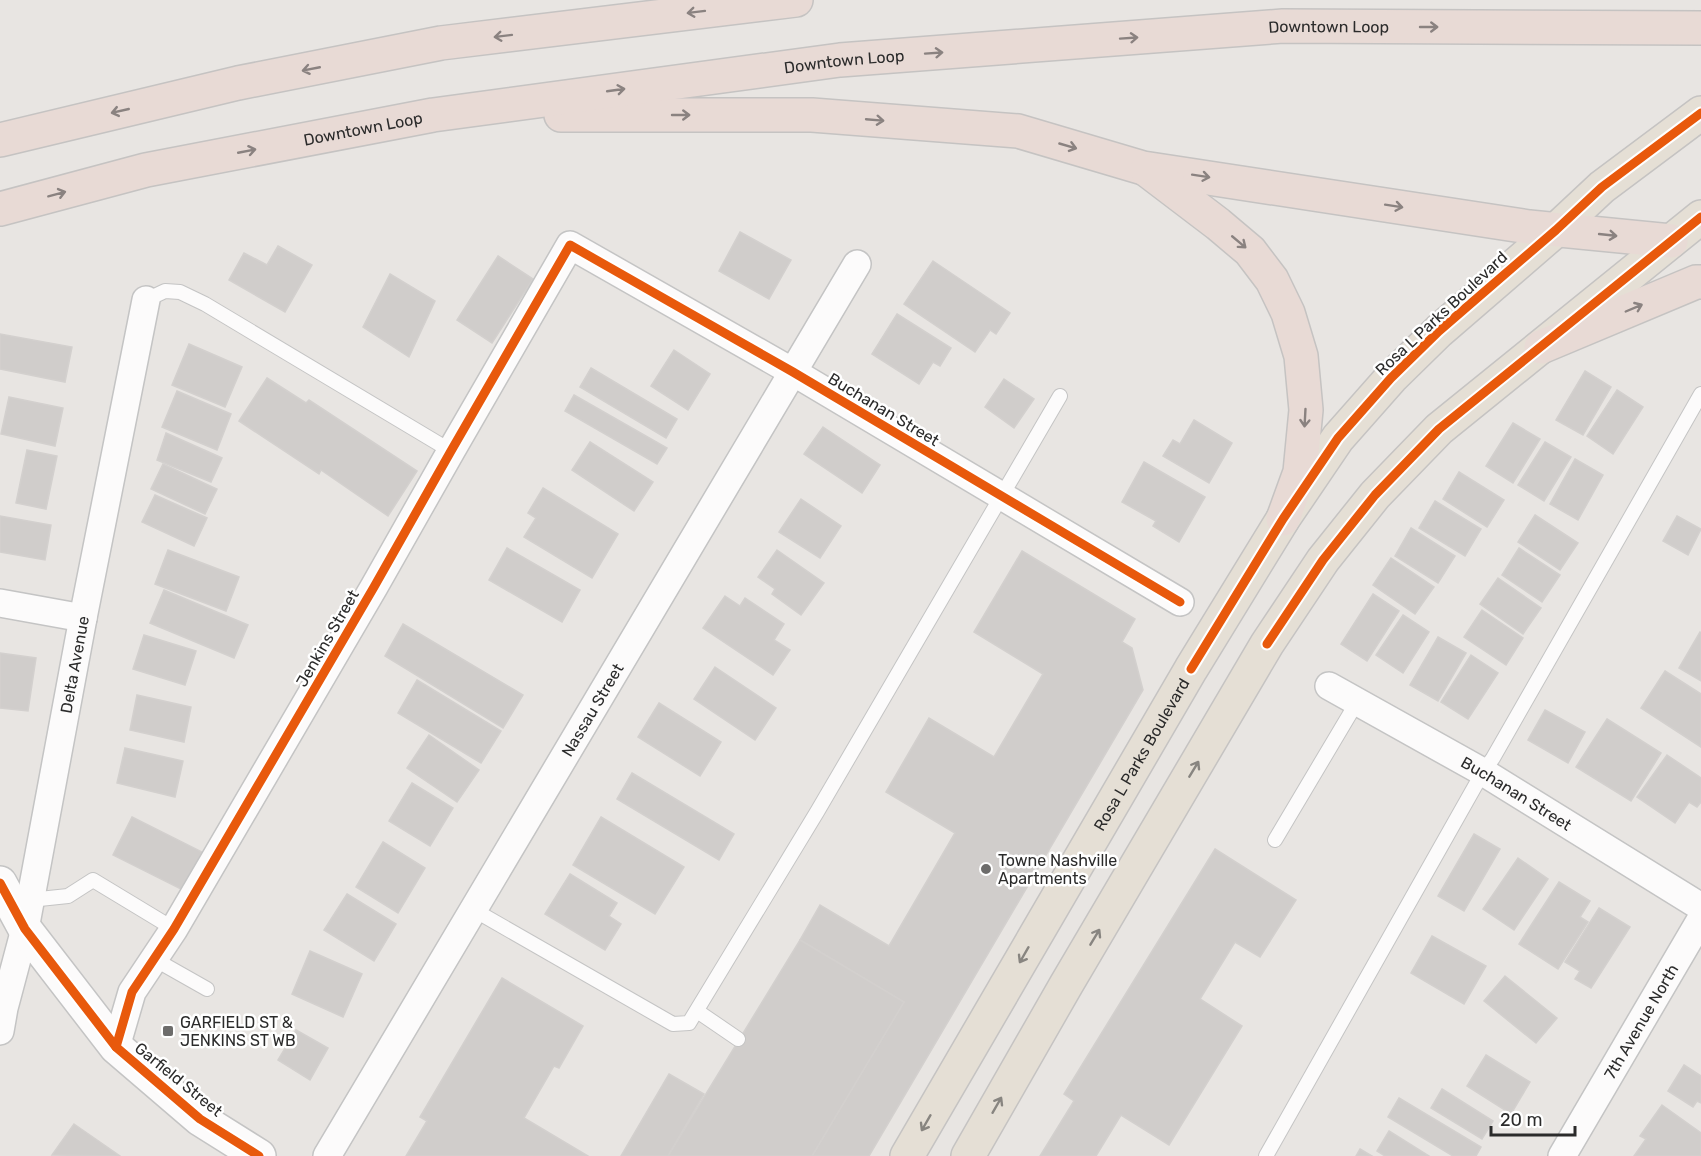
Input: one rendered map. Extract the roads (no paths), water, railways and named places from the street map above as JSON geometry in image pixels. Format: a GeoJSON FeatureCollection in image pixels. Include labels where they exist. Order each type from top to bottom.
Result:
{"type":"FeatureCollection","features":[{"type":"Feature","properties":{"kind":"highway"},"geometry":{"type":"LineString","coordinates":[[0,140],[238,83],[441,44],[796,0]]}},
{"type":"Feature","properties":{"kind":"highway","name":"Downtown Loop"},"geometry":{"type":"LineString","coordinates":[[0,209],[146,170],[433,115],[840,60],[1283,26],[1701,28]]}},
{"type":"Feature","properties":{"kind":"highway"},"geometry":{"type":"LineString","coordinates":[[433,115],[812,115],[1018,131],[1143,168],[1556,230],[1671,241]]}},
{"type":"Feature","properties":{"kind":"highway"},"geometry":{"type":"LineString","coordinates":[[1143,168],[1250,251],[1272,280],[1288,313],[1301,356],[1306,410],[1300,472],[1283,519]]}},
{"type":"Feature","properties":{"kind":"highway"},"geometry":{"type":"LineString","coordinates":[[1541,346],[1696,282],[1701,282]]}},
{"type":"Feature","properties":{"kind":"main road","name":"Rosa L Parks Boulevard"},"geometry":{"type":"LineString","coordinates":[[907,1156],[1191,669],[1283,519],[1338,438],[1391,378],[1447,324],[1602,187],[1701,113]]}},
{"type":"Feature","properties":{"kind":"main road"},"geometry":{"type":"LineString","coordinates":[[968,1156],[1267,644],[1323,560],[1375,495],[1439,429],[1701,217]]}},
{"type":"Feature","properties":{"kind":"street","name":"Buchanan Street"},"geometry":{"type":"LineString","coordinates":[[570,245],[793,372],[1180,602]]}},
{"type":"Feature","properties":{"kind":"street","name":"Jenkins Street"},"geometry":{"type":"LineString","coordinates":[[116,1047],[132,992],[174,929],[570,245]]}},
{"type":"Feature","properties":{"kind":"street","name":"Nassau Street"},"geometry":{"type":"LineString","coordinates":[[327,1156],[857,264]]}},
{"type":"Feature","properties":{"kind":"street","name":"Delta Avenue"},"geometry":{"type":"LineString","coordinates":[[1,1015],[27,915],[146,300]]}},
{"type":"Feature","properties":{"kind":"street"},"geometry":{"type":"LineString","coordinates":[[0,603],[83,618]]}},
{"type":"Feature","properties":{"kind":"street","name":"Buchanan Street"},"geometry":{"type":"LineString","coordinates":[[1329,686],[1483,772],[1701,907]]}},
{"type":"Feature","properties":{"kind":"street","name":"Garfield Street"},"geometry":{"type":"LineString","coordinates":[[0,883],[27,915],[116,1047],[200,1119],[259,1156]]}},
{"type":"Feature","properties":{"kind":"street","name":"7th Avenue North"},"geometry":{"type":"LineString","coordinates":[[1562,1156],[1701,919]]}},
{"type":"Feature","properties":{"kind":"lane"},"geometry":{"type":"LineString","coordinates":[[146,300],[165,291],[180,292],[206,304],[450,451]]}},
{"type":"Feature","properties":{"kind":"lane"},"geometry":{"type":"LineString","coordinates":[[1266,1156],[1483,772],[1701,394]]}},
{"type":"Feature","properties":{"kind":"lane"},"geometry":{"type":"LineString","coordinates":[[474,910],[673,1024],[689,1023],[823,802],[1060,396]]}},
{"type":"Feature","properties":{"kind":"lane"},"geometry":{"type":"LineString","coordinates":[[1275,840],[1357,702]]}},
{"type":"Feature","properties":{"kind":"lane"},"geometry":{"type":"LineString","coordinates":[[27,915],[68,896],[93,880],[174,929]]}},
{"type":"Feature","properties":{"kind":"lane"},"geometry":{"type":"LineString","coordinates":[[154,959],[207,989]]}},
{"type":"Feature","properties":{"kind":"lane"},"geometry":{"type":"LineString","coordinates":[[697,1011],[738,1039]]}},
{"type":"Feature","properties":{"kind":"place","name":"Towne Nashville Apartments"},"geometry":{"type":"Point","coordinates":[986,869]}},
{"type":"Feature","properties":{"kind":"place","name":"GARFIELD ST & JENKINS ST WB"},"geometry":{"type":"Point","coordinates":[168,1031]}}]}
